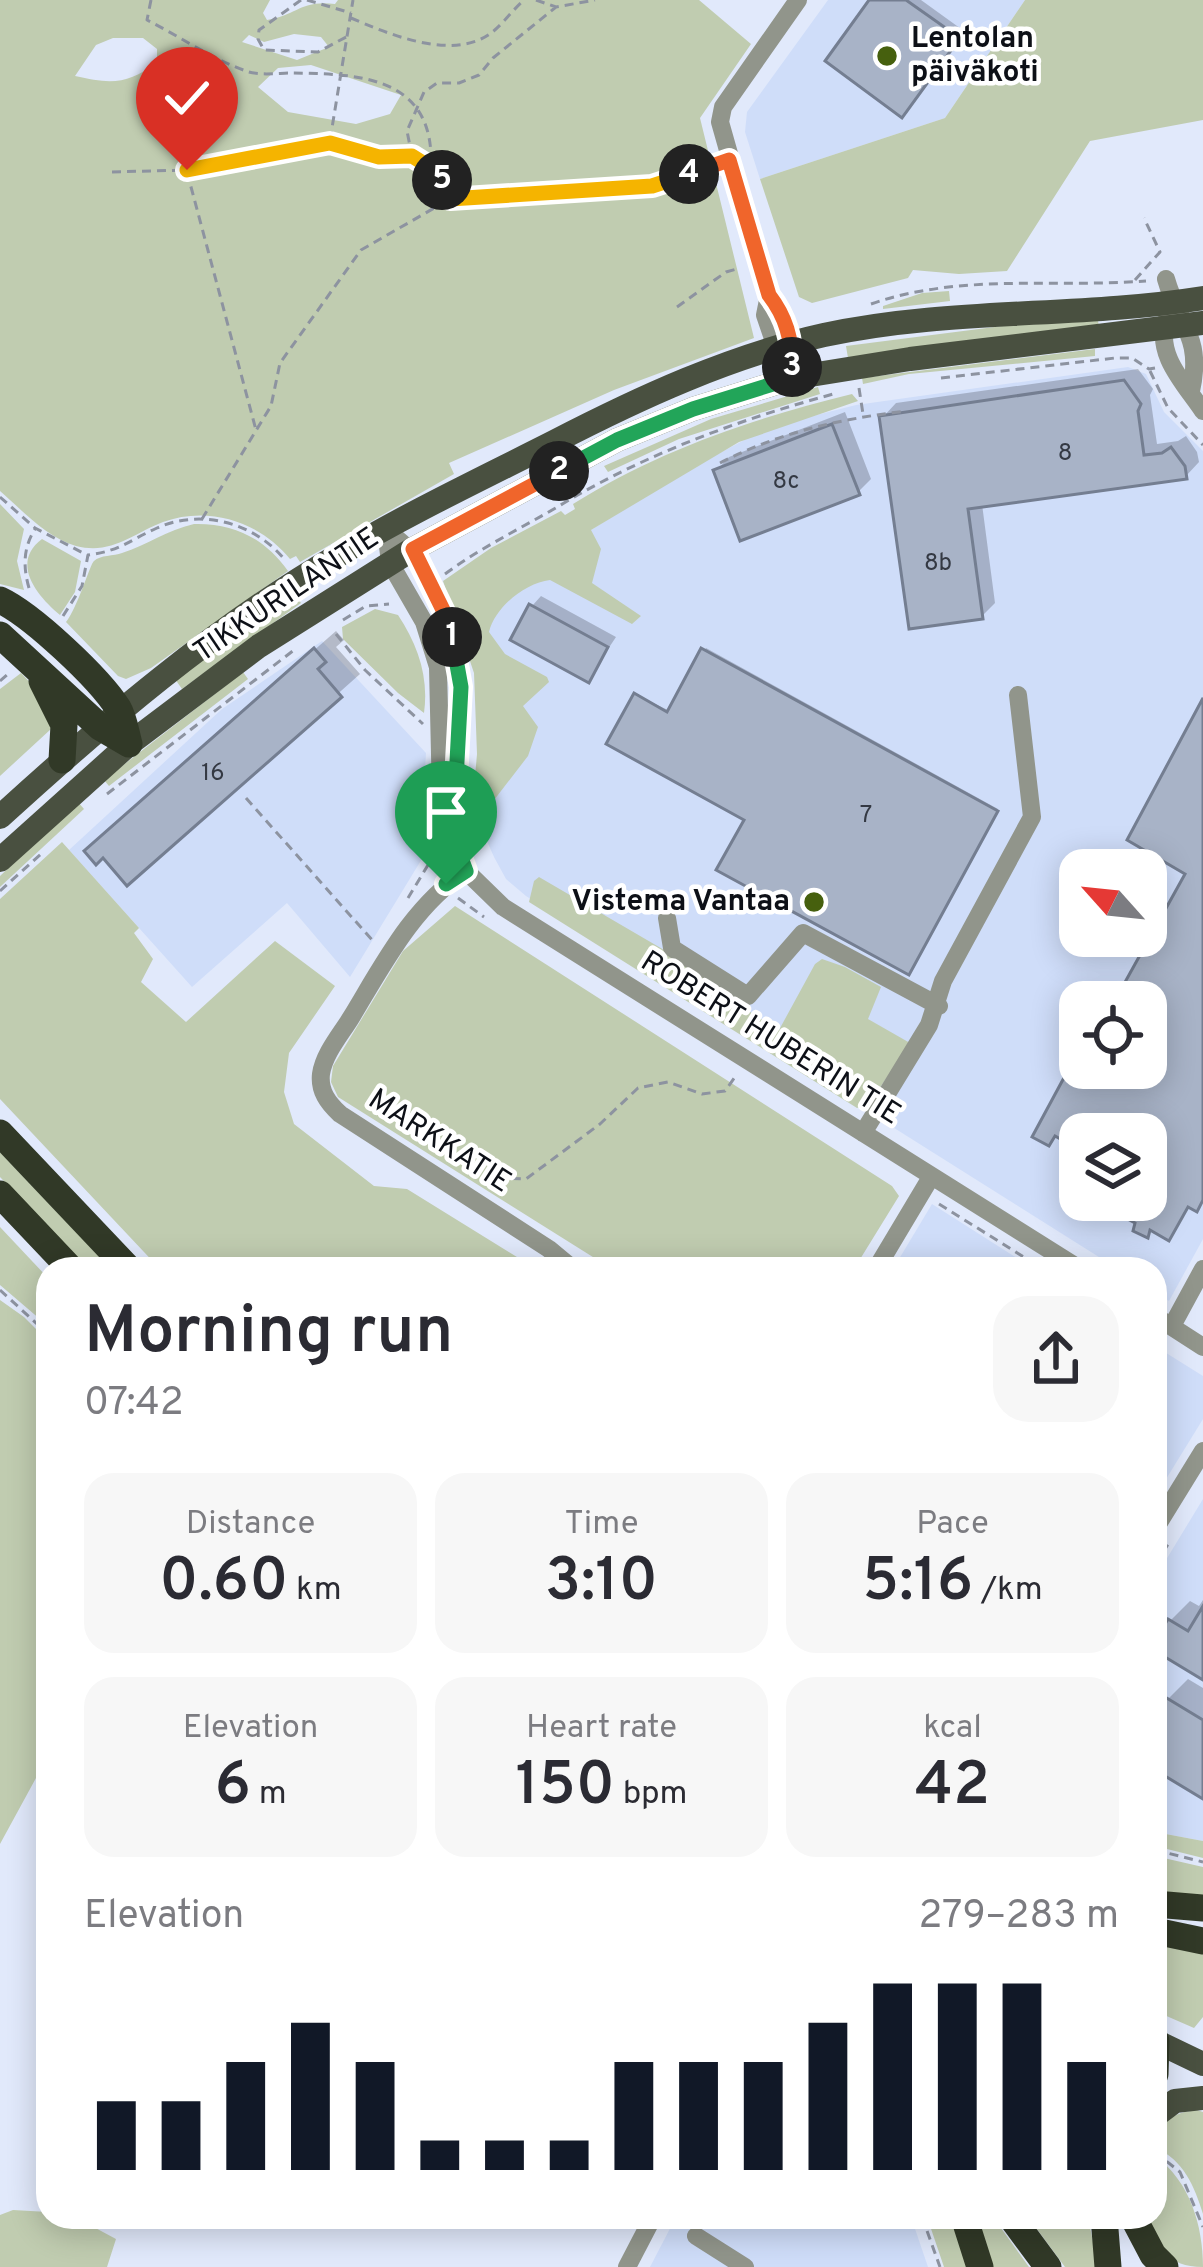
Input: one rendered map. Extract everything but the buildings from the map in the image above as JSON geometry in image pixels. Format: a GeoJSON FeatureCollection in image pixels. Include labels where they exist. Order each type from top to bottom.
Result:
{"type":"FeatureCollection","features":[{"type":"Feature","properties":{"kind":"highway"},"geometry":{"type":"LineString","coordinates":[[0,600],[18,609],[52,640],[129,744]]}},
{"type":"Feature","properties":{"kind":"highway"},"geometry":{"type":"LineString","coordinates":[[0,635],[110,719]]}},
{"type":"Feature","properties":{"kind":"highway"},"geometry":{"type":"LineString","coordinates":[[23,653],[56,703],[64,725],[62,760]]}},
{"type":"Feature","properties":{"kind":"highway"},"geometry":{"type":"LineString","coordinates":[[0,1133],[118,1257]]}},
{"type":"Feature","properties":{"kind":"highway"},"geometry":{"type":"LineString","coordinates":[[0,1194],[60,1257]]}},
{"type":"Feature","properties":{"kind":"highway"},"geometry":{"type":"LineString","coordinates":[[1167,1905],[1203,1908]]}},
{"type":"Feature","properties":{"kind":"highway"},"geometry":{"type":"LineString","coordinates":[[1167,1934],[1203,1941]]}},
{"type":"Feature","properties":{"kind":"highway"},"geometry":{"type":"LineString","coordinates":[[968,2229],[980,2267]]}},
{"type":"Feature","properties":{"kind":"highway"},"geometry":{"type":"LineString","coordinates":[[1020,2229],[1048,2267]]}},
{"type":"Feature","properties":{"kind":"highway"},"geometry":{"type":"LineString","coordinates":[[1104,2229],[1108,2267]]}},
{"type":"Feature","properties":{"kind":"highway"},"geometry":{"type":"LineString","coordinates":[[1139,2229],[1165,2267]]}},
{"type":"Feature","properties":{"kind":"main road","name":"TIKKURILANTIE"},"geometry":{"type":"LineString","coordinates":[[0,818],[110,719],[262,604],[337,555],[600,416],[783,346],[918,318],[968,318],[1169,291],[1203,298]]}},
{"type":"Feature","properties":{"kind":"main road","name":"TIKKURILANTIE"},"geometry":{"type":"LineString","coordinates":[[0,860],[129,744],[260,646],[413,549],[617,440],[693,409],[792,378],[910,358],[1197,325]]}},
{"type":"Feature","properties":{"kind":"main road"},"geometry":{"type":"LineString","coordinates":[[1167,2048],[1203,2064]]}},
{"type":"Feature","properties":{"kind":"main road"},"geometry":{"type":"LineString","coordinates":[[1167,2079],[1203,2097]]}},
{"type":"Feature","properties":{"kind":"main road"},"geometry":{"type":"LineString","coordinates":[[1167,2107],[1175,2101],[1203,2097]]}},
{"type":"Feature","properties":{"kind":"street"},"geometry":{"type":"LineString","coordinates":[[792,378],[783,346],[781,310],[769,295],[720,122],[723,107],[798,0]]}},
{"type":"Feature","properties":{"kind":"street"},"geometry":{"type":"LineString","coordinates":[[1169,291],[1197,325],[1197,370],[1191,392]]}},
{"type":"Feature","properties":{"kind":"street"},"geometry":{"type":"LineString","coordinates":[[1169,291],[1163,330],[1170,362],[1203,411]]}},
{"type":"Feature","properties":{"kind":"street","name":"ROBERT HUBERIN TIE"},"geometry":{"type":"LineString","coordinates":[[386,530],[413,549],[446,616],[461,687],[453,836]]}},
{"type":"Feature","properties":{"kind":"street","name":"ROBERT HUBERIN TIE"},"geometry":{"type":"LineString","coordinates":[[386,530],[390,563],[424,622],[438,667],[441,798],[466,871],[503,907],[1061,1257]]}},
{"type":"Feature","properties":{"kind":"street"},"geometry":{"type":"LineString","coordinates":[[863,1133],[939,1006],[944,982],[1033,817],[1018,695]]}},
{"type":"Feature","properties":{"kind":"street","name":"MARKKATIE"},"geometry":{"type":"LineString","coordinates":[[466,871],[446,884],[412,920],[328,1055],[321,1074],[323,1091],[340,1114],[556,1257]]}},
{"type":"Feature","properties":{"kind":"street"},"geometry":{"type":"LineString","coordinates":[[667,919],[672,948],[748,996],[803,933],[939,1006]]}},
{"type":"Feature","properties":{"kind":"street"},"geometry":{"type":"LineString","coordinates":[[883,1257],[931,1177]]}},
{"type":"Feature","properties":{"kind":"street"},"geometry":{"type":"LineString","coordinates":[[1167,1316],[1203,1269]]}},
{"type":"Feature","properties":{"kind":"street"},"geometry":{"type":"LineString","coordinates":[[1167,1324],[1203,1347]]}},
{"type":"Feature","properties":{"kind":"street"},"geometry":{"type":"LineString","coordinates":[[1167,1510],[1203,1451]]}},
{"type":"Feature","properties":{"kind":"street"},"geometry":{"type":"LineString","coordinates":[[627,2267],[647,2229]]}},
{"type":"Feature","properties":{"kind":"street"},"geometry":{"type":"LineString","coordinates":[[696,2236],[745,2267]]}},
{"type":"Feature","properties":{"kind":"path"},"geometry":{"type":"LineString","coordinates":[[151,0],[147,20],[249,73],[342,74],[387,85],[411,98],[431,139],[431,155],[450,199]]}},
{"type":"Feature","properties":{"kind":"path"},"geometry":{"type":"LineString","coordinates":[[348,36],[318,52],[264,50],[258,39],[260,30],[304,0],[402,40],[479,41],[524,0]]}},
{"type":"Feature","properties":{"kind":"path"},"geometry":{"type":"LineString","coordinates":[[330,143],[353,0]]}},
{"type":"Feature","properties":{"kind":"path"},"geometry":{"type":"LineString","coordinates":[[536,0],[556,7]]}},
{"type":"Feature","properties":{"kind":"path"},"geometry":{"type":"LineString","coordinates":[[439,173],[412,156],[407,131],[424,92],[436,83],[459,83],[479,74],[556,7],[595,0]]}},
{"type":"Feature","properties":{"kind":"path"},"geometry":{"type":"LineString","coordinates":[[112,172],[187,170],[330,143],[379,157],[431,155]]}},
{"type":"Feature","properties":{"kind":"path"},"geometry":{"type":"LineString","coordinates":[[202,519],[271,406],[280,363],[361,250],[450,199],[652,186],[729,160]]}},
{"type":"Feature","properties":{"kind":"path"},"geometry":{"type":"LineString","coordinates":[[187,170],[256,430]]}},
{"type":"Feature","properties":{"kind":"path"},"geometry":{"type":"LineString","coordinates":[[1134,282],[1160,252],[1144,218]]}},
{"type":"Feature","properties":{"kind":"path"},"geometry":{"type":"LineString","coordinates":[[677,307],[726,272],[759,263]]}},
{"type":"Feature","properties":{"kind":"path"},"geometry":{"type":"LineString","coordinates":[[871,304],[912,290],[961,286],[1134,282],[1169,291]]}},
{"type":"Feature","properties":{"kind":"path"},"geometry":{"type":"LineString","coordinates":[[933,377],[1132,358],[1149,369],[1168,408],[1203,445]]}},
{"type":"Feature","properties":{"kind":"path"},"geometry":{"type":"LineString","coordinates":[[1149,369],[1170,362]]}},
{"type":"Feature","properties":{"kind":"path"},"geometry":{"type":"LineString","coordinates":[[859,388],[863,416]]}},
{"type":"Feature","properties":{"kind":"path"},"geometry":{"type":"LineString","coordinates":[[430,583],[485,544],[566,506],[570,498],[613,473],[681,443],[843,392]]}},
{"type":"Feature","properties":{"kind":"path"},"geometry":{"type":"LineString","coordinates":[[720,464],[800,430],[906,411]]}},
{"type":"Feature","properties":{"kind":"path"},"geometry":{"type":"LineString","coordinates":[[0,497],[35,528],[88,555],[115,552],[158,527],[202,519],[224,521],[262,537],[293,569]]}},
{"type":"Feature","properties":{"kind":"path"},"geometry":{"type":"LineString","coordinates":[[31,596],[24,566],[35,528]]}},
{"type":"Feature","properties":{"kind":"path"},"geometry":{"type":"LineString","coordinates":[[62,617],[82,586],[88,555]]}},
{"type":"Feature","properties":{"kind":"path"},"geometry":{"type":"LineString","coordinates":[[334,625],[366,605],[388,604],[407,595]]}},
{"type":"Feature","properties":{"kind":"path"},"geometry":{"type":"LineString","coordinates":[[336,634],[365,670],[428,730]]}},
{"type":"Feature","properties":{"kind":"path"},"geometry":{"type":"LineString","coordinates":[[96,803],[302,645]]}},
{"type":"Feature","properties":{"kind":"path"},"geometry":{"type":"LineString","coordinates":[[246,798],[378,947]]}},
{"type":"Feature","properties":{"kind":"path"},"geometry":{"type":"LineString","coordinates":[[0,891],[52,843]]}},
{"type":"Feature","properties":{"kind":"path"},"geometry":{"type":"LineString","coordinates":[[399,913],[430,862]]}},
{"type":"Feature","properties":{"kind":"path"},"geometry":{"type":"LineString","coordinates":[[461,1192],[493,1178],[526,1179],[600,1124],[638,1088],[668,1082],[702,1094],[725,1091],[736,1075]]}},
{"type":"Feature","properties":{"kind":"path"},"geometry":{"type":"LineString","coordinates":[[0,1290],[36,1323]]}},
{"type":"Feature","properties":{"kind":"path"},"geometry":{"type":"LineString","coordinates":[[1167,1853],[1203,1862]]}},
{"type":"Feature","properties":{"kind":"path"},"geometry":{"type":"LineString","coordinates":[[1167,2162],[1180,2172],[1203,2228]]}},
{"type":"Feature","properties":{"kind":"path"},"geometry":{"type":"LineString","coordinates":[[926,2229],[940,2267]]}},
{"type":"Feature","properties":{"kind":"shaded area","name":"Lentolan päiväkoti"},"geometry":{"type":"Polygon","coordinates":[[[828,0],[1025,0],[945,118],[760,179],[745,132],[747,112],[828,0]]]}},
{"type":"Feature","properties":{"kind":"shaded area"},"geometry":{"type":"Polygon","coordinates":[[[1128,367],[1146,374],[1164,412],[1203,451],[1203,1239],[1169,1301],[1167,1257],[1099,1257],[506,879],[482,830],[480,807],[493,741],[496,677],[484,611],[591,530],[769,427],[856,405],[1128,367]]]}},
{"type":"Feature","properties":{"kind":"shaded area"},"geometry":{"type":"Polygon","coordinates":[[[322,641],[426,753],[423,805],[431,844],[350,977],[287,903],[192,987],[69,850],[222,709],[322,641]]]}},
{"type":"Feature","properties":{"kind":"shaded area"},"geometry":{"type":"Polygon","coordinates":[[[932,1204],[1015,1257],[900,1257],[932,1204]]]}},
{"type":"Feature","properties":{"kind":"shaded area"},"geometry":{"type":"Polygon","coordinates":[[[1167,1354],[1203,1376],[1203,1419],[1167,1478],[1167,1354]]]}},
{"type":"Feature","properties":{"kind":"shaded area"},"geometry":{"type":"Polygon","coordinates":[[[1203,1499],[1203,1841],[1167,1834],[1167,1558],[1203,1499]]]}},
{"type":"Feature","properties":{"kind":"shaded area"},"geometry":{"type":"Polygon","coordinates":[[[670,2229],[915,2229],[928,2267],[650,2267],[670,2229]]]}},
{"type":"Feature","properties":{"kind":"green space"},"geometry":{"type":"Polygon","coordinates":[[[0,0],[270,0],[263,13],[267,20],[338,0],[699,0],[751,44],[700,118],[754,338],[614,390],[449,463],[454,474],[300,562],[296,556],[290,559],[264,535],[215,516],[180,517],[111,546],[76,546],[45,530],[0,491],[0,0]],[[294,34],[264,42],[249,35],[242,42],[297,60],[329,47],[321,37],[294,34]],[[113,38],[96,45],[75,76],[118,81],[157,62],[157,49],[143,38],[113,38]],[[311,65],[278,68],[258,87],[288,112],[356,124],[390,114],[401,95],[311,65]]]}},
{"type":"Feature","properties":{"kind":"green space"},"geometry":{"type":"Polygon","coordinates":[[[1025,0],[1203,0],[1203,120],[1090,141],[1007,271],[913,270],[908,278],[812,303],[799,297],[760,179],[945,118],[1025,0]]]}},
{"type":"Feature","properties":{"kind":"green space"},"geometry":{"type":"Polygon","coordinates":[[[949,291],[950,301],[883,309],[922,293],[949,291]]]}},
{"type":"Feature","properties":{"kind":"green space"},"geometry":{"type":"Polygon","coordinates":[[[1097,314],[1099,327],[848,358],[846,346],[1097,314]]]}},
{"type":"Feature","properties":{"kind":"green space"},"geometry":{"type":"Polygon","coordinates":[[[1095,349],[1095,356],[909,374],[863,384],[862,378],[1095,349]]]}},
{"type":"Feature","properties":{"kind":"green space"},"geometry":{"type":"Polygon","coordinates":[[[818,387],[820,394],[679,439],[608,472],[604,466],[711,419],[818,387]]]}},
{"type":"Feature","properties":{"kind":"green space"},"geometry":{"type":"Polygon","coordinates":[[[852,394],[858,401],[739,442],[591,530],[601,549],[592,583],[641,616],[632,624],[550,580],[531,586],[504,605],[489,632],[505,654],[549,682],[523,706],[538,727],[528,756],[491,804],[486,807],[473,799],[477,754],[474,673],[443,581],[491,548],[561,511],[565,515],[575,509],[573,504],[639,467],[743,425],[852,394]]]}},
{"type":"Feature","properties":{"kind":"green space"},"geometry":{"type":"Polygon","coordinates":[[[0,504],[24,529],[17,561],[24,590],[0,584],[0,504]]]}},
{"type":"Feature","properties":{"kind":"green space"},"geometry":{"type":"Polygon","coordinates":[[[194,524],[222,526],[247,535],[288,571],[151,668],[126,679],[118,676],[66,622],[92,564],[194,524]]]}},
{"type":"Feature","properties":{"kind":"green space"},"geometry":{"type":"Polygon","coordinates":[[[42,539],[81,561],[75,592],[60,615],[30,579],[28,558],[42,539]]]}},
{"type":"Feature","properties":{"kind":"green space"},"geometry":{"type":"Polygon","coordinates":[[[295,594],[301,603],[182,689],[175,679],[295,594]]]}},
{"type":"Feature","properties":{"kind":"green space"},"geometry":{"type":"Polygon","coordinates":[[[375,609],[398,615],[411,638],[423,674],[424,713],[343,639],[342,627],[375,609]]]}},
{"type":"Feature","properties":{"kind":"green space"},"geometry":{"type":"Polygon","coordinates":[[[243,672],[248,679],[109,786],[104,780],[243,672]]]}},
{"type":"Feature","properties":{"kind":"green space"},"geometry":{"type":"Polygon","coordinates":[[[21,673],[40,693],[51,729],[0,776],[0,689],[21,673]]]}},
{"type":"Feature","properties":{"kind":"green space"},"geometry":{"type":"Polygon","coordinates":[[[78,802],[84,809],[0,887],[0,876],[78,802]]]}},
{"type":"Feature","properties":{"kind":"green space"},"geometry":{"type":"Polygon","coordinates":[[[62,842],[139,928],[134,933],[153,959],[141,982],[186,1022],[275,941],[335,986],[289,1053],[284,1092],[294,1124],[374,1186],[407,1189],[517,1257],[149,1257],[0,1099],[0,899],[62,842]]]}},
{"type":"Feature","properties":{"kind":"green space"},"geometry":{"type":"Polygon","coordinates":[[[539,877],[695,968],[734,1002],[779,1030],[815,964],[822,959],[845,967],[881,987],[868,1019],[910,1043],[869,1104],[857,1108],[529,902],[539,877]]]}},
{"type":"Feature","properties":{"kind":"green space"},"geometry":{"type":"Polygon","coordinates":[[[455,906],[892,1186],[899,1196],[861,1257],[593,1257],[338,1097],[331,1082],[333,1066],[403,951],[455,906]]]}},
{"type":"Feature","properties":{"kind":"green space"},"geometry":{"type":"Polygon","coordinates":[[[0,1152],[100,1257],[77,1257],[0,1177],[0,1152]]]}},
{"type":"Feature","properties":{"kind":"green space"},"geometry":{"type":"Polygon","coordinates":[[[0,1227],[36,1265],[36,1316],[0,1285],[0,1227]]]}},
{"type":"Feature","properties":{"kind":"green space"},"geometry":{"type":"Polygon","coordinates":[[[0,1300],[36,1329],[36,1778],[0,1844],[0,1300]]]}},
{"type":"Feature","properties":{"kind":"green space"},"geometry":{"type":"Polygon","coordinates":[[[1167,1834],[1203,1841],[1203,1858],[1167,1849],[1167,1834]]]}},
{"type":"Feature","properties":{"kind":"green space"},"geometry":{"type":"Polygon","coordinates":[[[1167,1859],[1203,1867],[1203,1898],[1167,1894],[1167,1859]]]}},
{"type":"Feature","properties":{"kind":"green space"},"geometry":{"type":"Polygon","coordinates":[[[1167,1943],[1203,1951],[1203,2017],[1194,2028],[1167,2016],[1167,1943]]]}},
{"type":"Feature","properties":{"kind":"green space"},"geometry":{"type":"Polygon","coordinates":[[[1203,2112],[1203,2214],[1186,2175],[1167,2155],[1167,2121],[1181,2113],[1203,2112]]]}},
{"type":"Feature","properties":{"kind":"green space"},"geometry":{"type":"Polygon","coordinates":[[[1167,2166],[1192,2206],[1203,2267],[1173,2259],[1152,2229],[1167,2229],[1167,2166]]]}},
{"type":"Feature","properties":{"kind":"green space"},"geometry":{"type":"Polygon","coordinates":[[[13,2210],[36,2211],[36,2229],[97,2229],[116,2239],[107,2267],[0,2267],[0,2215],[13,2210]]]}},
{"type":"Feature","properties":{"kind":"green space"},"geometry":{"type":"Polygon","coordinates":[[[931,2229],[955,2229],[968,2267],[944,2267],[931,2229]]]}},
{"type":"Feature","properties":{"kind":"green space"},"geometry":{"type":"Polygon","coordinates":[[[976,2229],[1002,2229],[1029,2267],[989,2267],[976,2229]]]}},
{"type":"Feature","properties":{"kind":"green space"},"geometry":{"type":"Polygon","coordinates":[[[1037,2229],[1090,2229],[1098,2267],[1065,2267],[1037,2229]]]}},
{"type":"Feature","properties":{"kind":"place","name":"Lentolan päiväkoti"},"geometry":{"type":"Point","coordinates":[887,56]}},
{"type":"Feature","properties":{"kind":"place","name":"Vistema Vantaa"},"geometry":{"type":"Point","coordinates":[814,902]}},
{"type":"Feature","properties":{"kind":"route"},"geometry":{"type":"LineString","coordinates":[[187,170],[330,143],[379,157],[412,156],[439,173],[450,199],[652,186],[729,160],[769,295],[781,310],[792,343],[792,378],[693,409],[617,440],[413,549],[446,616],[461,687],[453,836],[466,871],[446,884]]}}]}
